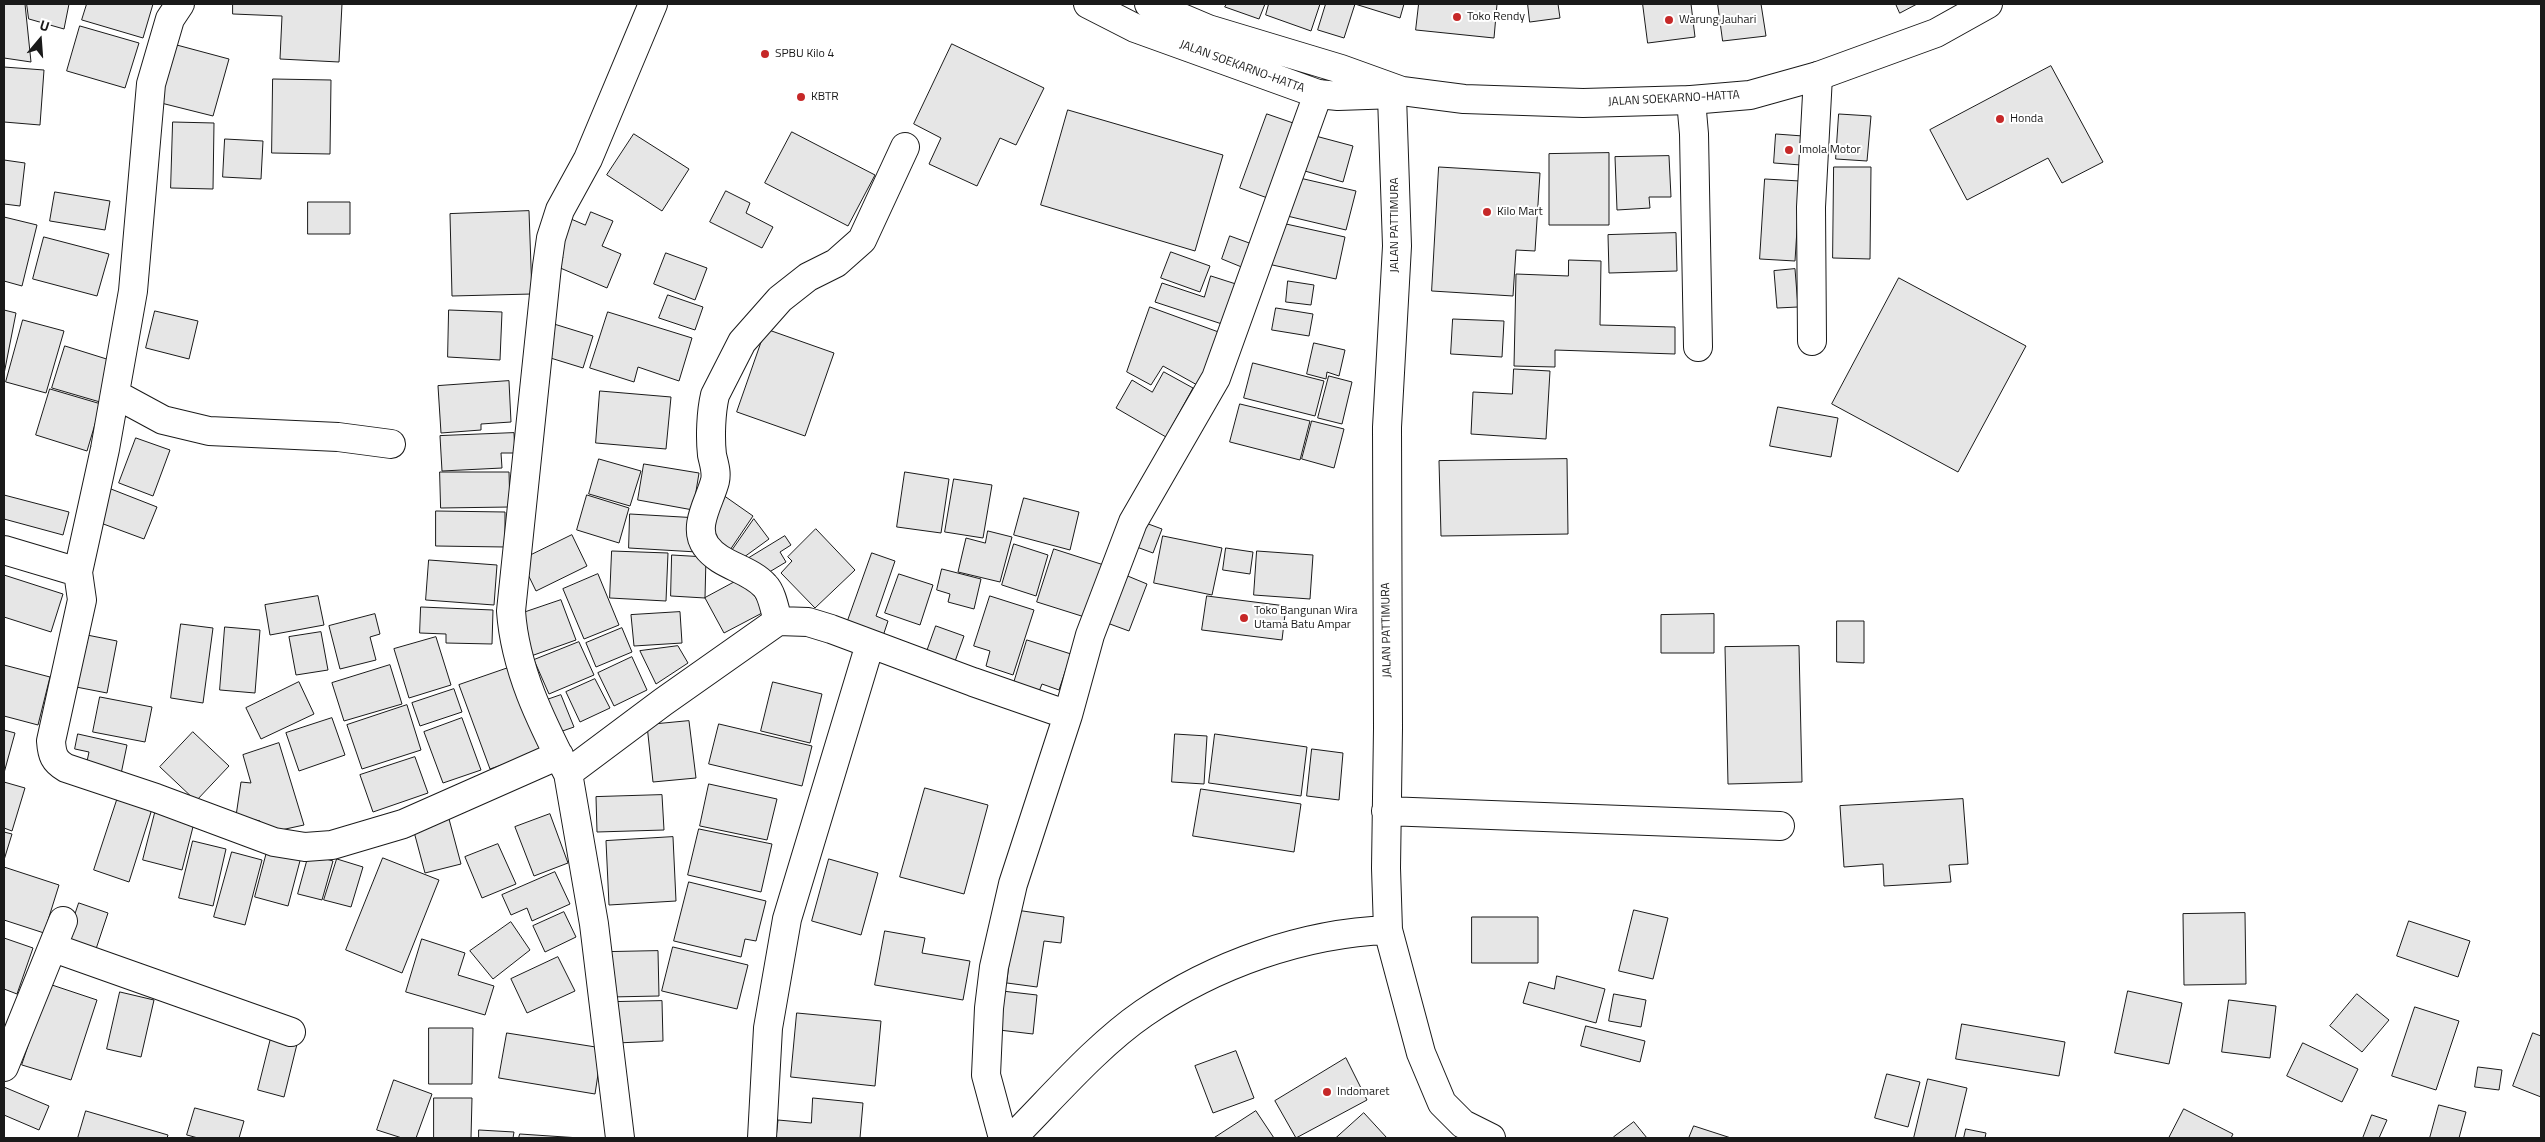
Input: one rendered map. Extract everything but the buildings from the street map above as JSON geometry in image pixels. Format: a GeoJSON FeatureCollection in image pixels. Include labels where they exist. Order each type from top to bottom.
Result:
{"type":"FeatureCollection","features":[{"type":"Feature","properties":{"kind":"main road"},"geometry":{"type":"LineString","coordinates":[[180,4],[170,19],[150,84],[133,291],[115,394],[78,572],[82,590],[81,607],[51,741],[52,753],[56,762],[66,768],[156,798],[274,842],[305,847],[332,845],[403,824],[563,764],[663,702],[778,621],[808,622],[1068,715]]}},
{"type":"Feature","properties":{"kind":"main road"},"geometry":{"type":"LineString","coordinates":[[620,1138],[600,963],[563,764],[538,714],[524,674],[513,638],[511,611],[551,238],[560,210],[588,158],[654,4]]}},
{"type":"Feature","properties":{"kind":"main road","name":"JALAN SOEKARNO-HATTA"},"geometry":{"type":"LineString","coordinates":[[1088,4],[1135,28],[1318,94],[1396,91],[1464,99],[1583,103],[1691,100],[1750,94],[1818,76],[1936,33],[1988,4]]}},
{"type":"Feature","properties":{"kind":"main road","name":"JALAN SOEKARNO-HATTA"},"geometry":{"type":"LineString","coordinates":[[1149,4],[1208,29],[1396,91]]}},
{"type":"Feature","properties":{"kind":"main road"},"geometry":{"type":"LineString","coordinates":[[1812,341],[1811,207],[1818,76]]}},
{"type":"Feature","properties":{"kind":"main road","name":"JALAN PATTIMURA"},"geometry":{"type":"LineString","coordinates":[[1396,91],[1397,246],[1387,427],[1386,811],[1388,930],[1421,1053],[1442,1103],[1460,1131],[1491,1138]]}},
{"type":"Feature","properties":{"kind":"main road"},"geometry":{"type":"LineString","coordinates":[[1003,1138],[986,1075],[989,1008],[994,967],[1013,884],[1068,715],[1090,635],[1133,522],[1216,378],[1318,94]]}},
{"type":"Feature","properties":{"kind":"main road"},"geometry":{"type":"LineString","coordinates":[[1691,100],[1694,134],[1698,347]]}},
{"type":"Feature","properties":{"kind":"main road"},"geometry":{"type":"LineString","coordinates":[[778,621],[767,587],[756,578],[719,558],[707,548],[700,537],[704,510],[715,479],[712,443],[715,395],[742,342],[780,299],[808,277],[836,263],[862,240],[906,147]]}},
{"type":"Feature","properties":{"kind":"main road"},"geometry":{"type":"LineString","coordinates":[[115,394],[163,420],[209,431],[338,437],[391,444]]}},
{"type":"Feature","properties":{"kind":"main road"},"geometry":{"type":"LineString","coordinates":[[4,550],[16,551],[78,572]]}},
{"type":"Feature","properties":{"kind":"main road"},"geometry":{"type":"LineString","coordinates":[[762,1138],[768,1028],[787,919],[870,644]]}},
{"type":"Feature","properties":{"kind":"main road"},"geometry":{"type":"LineString","coordinates":[[1386,811],[1780,826]]}},
{"type":"Feature","properties":{"kind":"main road"},"geometry":{"type":"LineString","coordinates":[[4,1067],[54,948],[63,921]]}},
{"type":"Feature","properties":{"kind":"main road"},"geometry":{"type":"LineString","coordinates":[[1012,1138],[1109,1042],[1143,1014],[1188,986],[1246,960],[1282,948],[1355,931],[1388,930]]}},
{"type":"Feature","properties":{"kind":"main road"},"geometry":{"type":"LineString","coordinates":[[54,948],[291,1032]]}},
{"type":"Feature","properties":{"kind":"place","name":"Toko Rendy"},"geometry":{"type":"Point","coordinates":[1457,17]}},
{"type":"Feature","properties":{"kind":"place","name":"Warung Jauhari"},"geometry":{"type":"Point","coordinates":[1669,20]}},
{"type":"Feature","properties":{"kind":"place","name":"SPBU Kilo 4"},"geometry":{"type":"Point","coordinates":[765,54]}},
{"type":"Feature","properties":{"kind":"place","name":"KBTR"},"geometry":{"type":"Point","coordinates":[801,97]}},
{"type":"Feature","properties":{"kind":"place","name":"Honda"},"geometry":{"type":"Point","coordinates":[2000,119]}},
{"type":"Feature","properties":{"kind":"place","name":"Imola Motor"},"geometry":{"type":"Point","coordinates":[1789,150]}},
{"type":"Feature","properties":{"kind":"place","name":"Kilo Mart"},"geometry":{"type":"Point","coordinates":[1487,212]}},
{"type":"Feature","properties":{"kind":"place","name":"Toko Bangunan Wira Utama Batu Ampar"},"geometry":{"type":"Point","coordinates":[1244,618]}},
{"type":"Feature","properties":{"kind":"place","name":"Indomaret"},"geometry":{"type":"Point","coordinates":[1327,1092]}}]}
